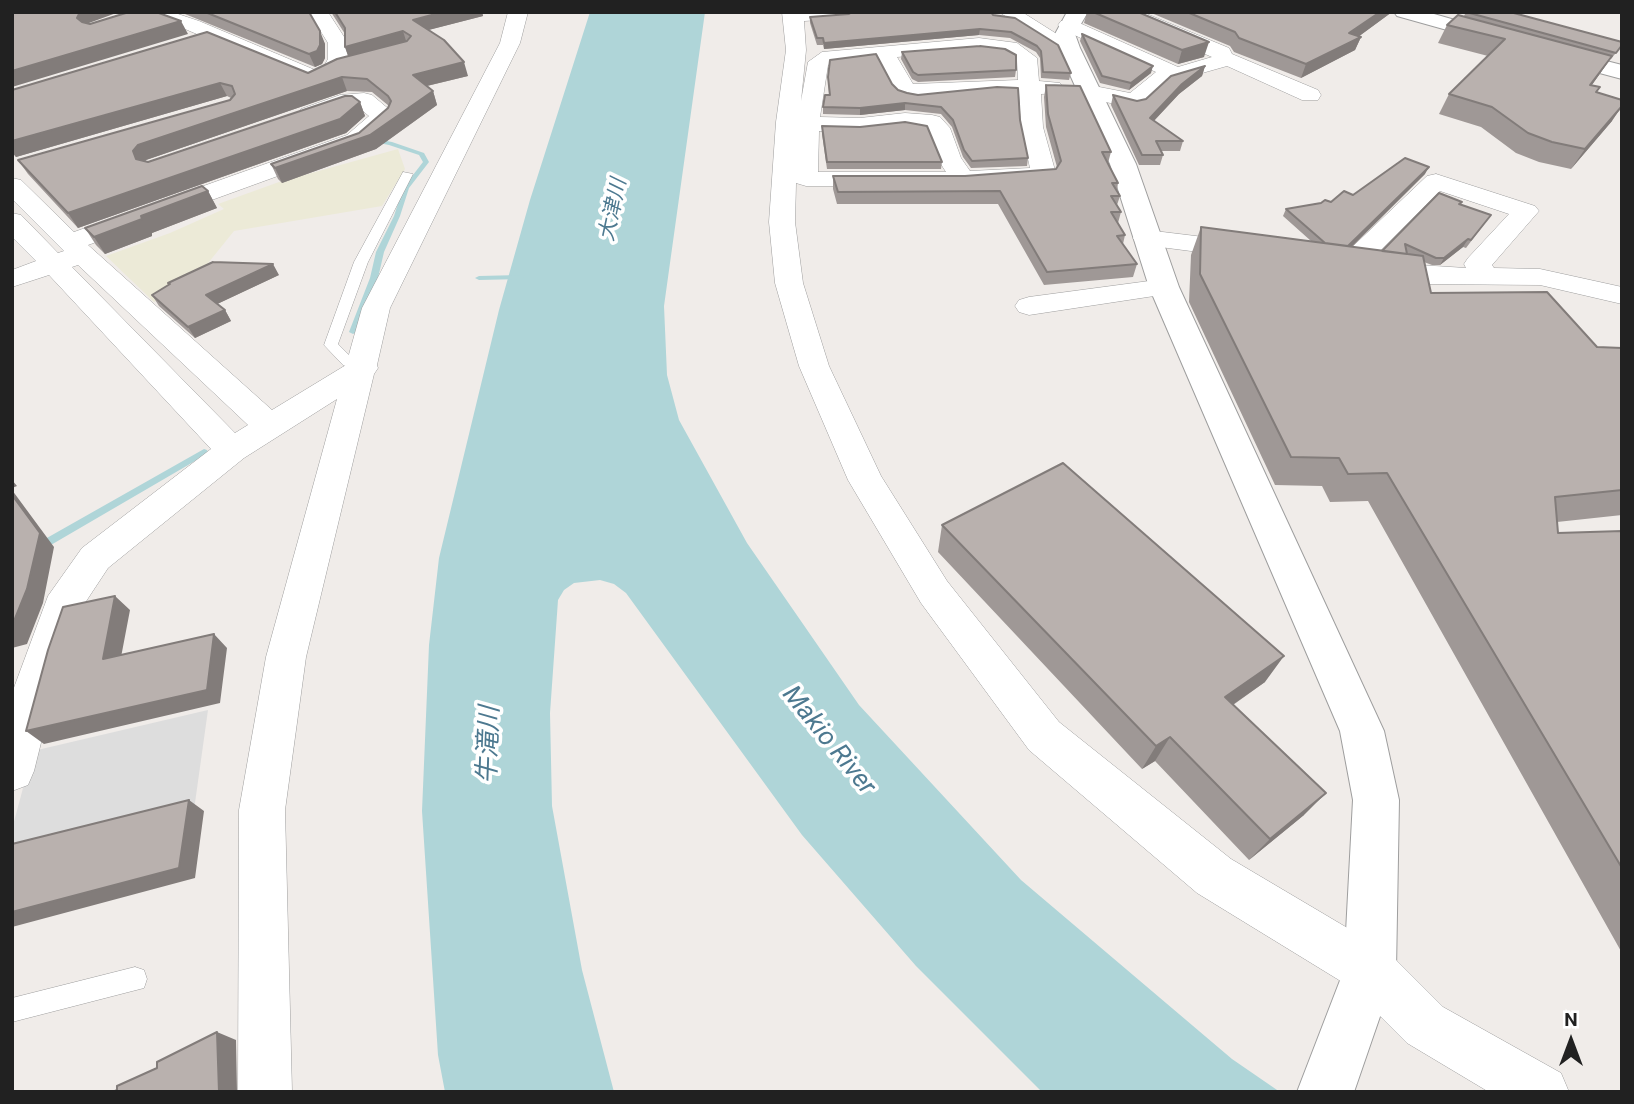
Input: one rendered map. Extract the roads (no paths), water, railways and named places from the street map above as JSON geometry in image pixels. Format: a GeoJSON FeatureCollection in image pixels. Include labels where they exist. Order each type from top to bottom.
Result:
{"type":"FeatureCollection","features":[{"type":"Feature","properties":{"kind":"street"},"geometry":{"type":"LineString","coordinates":[[145,14],[192,25],[211,36],[315,78],[338,69],[338,43],[320,15],[313,12]]}},
{"type":"Feature","properties":{"kind":"street"},"geometry":{"type":"LineString","coordinates":[[265,1092],[262,810],[286,657],[346,421],[363,368],[376,309],[419,187],[510,43],[518,12]]}},
{"type":"Feature","properties":{"kind":"street"},"geometry":{"type":"LineString","coordinates":[[849,12],[797,14],[794,20],[796,50],[787,122],[782,222],[789,283],[814,366],[865,480],[934,592],[1044,736],[1214,876],[1364,985],[1425,1025],[1542,1092]]}},
{"type":"Feature","properties":{"kind":"street"},"geometry":{"type":"LineString","coordinates":[[1008,12],[1072,28],[1177,74]]}},
{"type":"Feature","properties":{"kind":"street"},"geometry":{"type":"LineString","coordinates":[[884,51],[901,84],[908,90],[1029,86],[1088,91],[1135,102],[1159,78],[1223,61],[1222,52],[1125,12]]}},
{"type":"Feature","properties":{"kind":"street"},"geometry":{"type":"LineString","coordinates":[[1404,12],[1622,72]]}},
{"type":"Feature","properties":{"kind":"street"},"geometry":{"type":"LineString","coordinates":[[1072,28],[1088,91],[1123,164],[1164,287],[1362,731],[1376,800],[1364,985],[1325,1092]]}},
{"type":"Feature","properties":{"kind":"street"},"geometry":{"type":"LineString","coordinates":[[185,44],[211,36]]}},
{"type":"Feature","properties":{"kind":"street"},"geometry":{"type":"LineString","coordinates":[[979,44],[1010,47],[1027,58],[1035,148],[1044,174],[963,178],[806,179],[808,124],[818,62],[828,56],[884,51],[979,44]]}},
{"type":"Feature","properties":{"kind":"street"},"geometry":{"type":"LineString","coordinates":[[1223,57],[1310,94]]}},
{"type":"Feature","properties":{"kind":"street"},"geometry":{"type":"LineString","coordinates":[[12,279],[239,171],[355,140],[383,116],[364,100],[348,100],[288,121]]}},
{"type":"Feature","properties":{"kind":"street"},"geometry":{"type":"LineString","coordinates":[[808,124],[860,125],[905,120],[932,122],[939,128],[949,158],[963,178]]}},
{"type":"Feature","properties":{"kind":"street"},"geometry":{"type":"LineString","coordinates":[[419,187],[426,183],[445,126]]}},
{"type":"Feature","properties":{"kind":"street"},"geometry":{"type":"LineString","coordinates":[[15,178],[69,253],[182,398],[232,450]]}},
{"type":"Feature","properties":{"kind":"street"},"geometry":{"type":"LineString","coordinates":[[1483,276],[1478,264],[1526,211],[1436,181],[1358,257],[1346,265],[1426,276],[1540,277],[1622,296]]}},
{"type":"Feature","properties":{"kind":"street"},"geometry":{"type":"LineString","coordinates":[[12,221],[69,253],[270,427]]}},
{"type":"Feature","properties":{"kind":"street"},"geometry":{"type":"LineString","coordinates":[[1146,238],[1268,254]]}},
{"type":"Feature","properties":{"kind":"street"},"geometry":{"type":"LineString","coordinates":[[1029,306],[1164,287]]}},
{"type":"Feature","properties":{"kind":"street"},"geometry":{"type":"LineString","coordinates":[[12,771],[39,670],[62,607],[95,558],[232,450],[363,368]]}},
{"type":"Feature","properties":{"kind":"street"},"geometry":{"type":"LineString","coordinates":[[182,398],[216,380]]}},
{"type":"Feature","properties":{"kind":"lane"},"geometry":{"type":"LineString","coordinates":[[12,1010],[135,979]]}},
{"type":"Feature","properties":{"kind":"water"},"geometry":{"type":"Polygon","coordinates":[[[590,12],[705,12],[664,306],[667,375],[679,420],[747,543],[859,705],[1021,880],[1232,1059],[1280,1092],[1042,1092],[916,966],[802,835],[626,593],[614,584],[600,580],[574,583],[564,590],[558,600],[550,713],[552,806],[582,970],[614,1092],[445,1092],[438,1055],[422,811],[429,645],[439,558],[499,310],[530,200],[590,12]]]}},
{"type":"Feature","properties":{"kind":"waterway"},"geometry":{"type":"LineString","coordinates":[[353,332],[374,278],[380,252],[397,216],[406,188],[426,162],[422,154],[376,141]]}},
{"type":"Feature","properties":{"kind":"waterway"},"geometry":{"type":"LineString","coordinates":[[479,278],[520,277]]}},
{"type":"Feature","properties":{"kind":"waterway"},"geometry":{"type":"LineString","coordinates":[[41,546],[204,452]]}},
{"type":"Feature","properties":{"kind":"water label","name":"大津川"},"geometry":{"type":"Point","coordinates":[614,210]}},
{"type":"Feature","properties":{"kind":"water label","name":"Makio River"},"geometry":{"type":"Point","coordinates":[828,741]}},
{"type":"Feature","properties":{"kind":"water label","name":"牛滝川"},"geometry":{"type":"Point","coordinates":[490,745]}}]}
